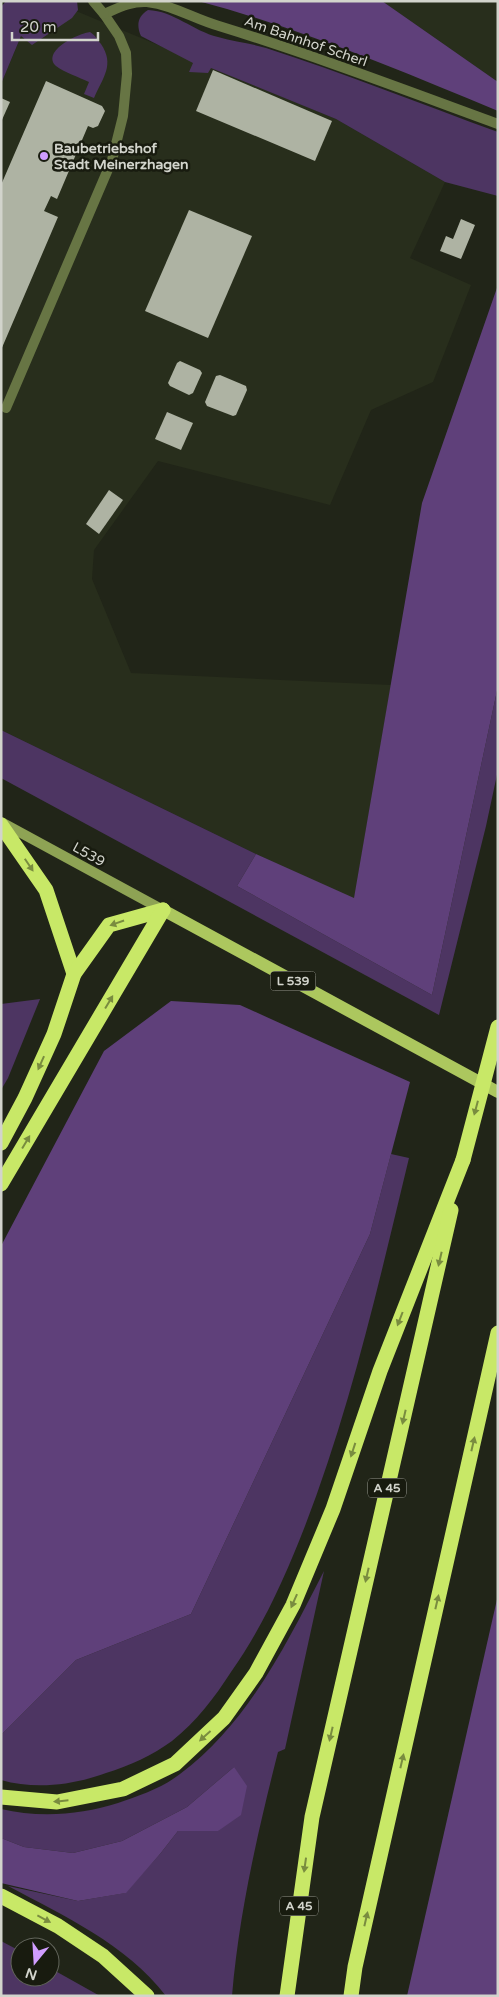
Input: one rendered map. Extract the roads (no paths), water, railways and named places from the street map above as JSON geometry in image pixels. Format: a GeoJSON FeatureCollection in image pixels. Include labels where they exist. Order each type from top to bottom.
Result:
{"type":"FeatureCollection","features":[{"type":"Feature","properties":{"kind":"highway"},"geometry":{"type":"LineString","coordinates":[[1,823],[46,890],[74,974]]}},
{"type":"Feature","properties":{"kind":"highway"},"geometry":{"type":"LineString","coordinates":[[1,1143],[25,1098],[54,1034],[74,974],[110,925],[163,910]]}},
{"type":"Feature","properties":{"kind":"highway"},"geometry":{"type":"LineString","coordinates":[[1,1184],[163,910]]}},
{"type":"Feature","properties":{"kind":"highway","name":"A 45"},"geometry":{"type":"LineString","coordinates":[[287,1996],[312,1817],[463,1160],[498,1027]]}},
{"type":"Feature","properties":{"kind":"highway"},"geometry":{"type":"LineString","coordinates":[[1,1797],[57,1802],[123,1790],[174,1764],[224,1718],[256,1673],[297,1597],[333,1509],[380,1371],[463,1160]]}},
{"type":"Feature","properties":{"kind":"highway"},"geometry":{"type":"LineString","coordinates":[[351,1996],[358,1957],[498,1333]]}},
{"type":"Feature","properties":{"kind":"highway"},"geometry":{"type":"LineString","coordinates":[[1,1896],[58,1926],[103,1956],[147,1996]]}},
{"type":"Feature","properties":{"kind":"main road","name":"L539"},"geometry":{"type":"LineString","coordinates":[[1,823],[163,910]]}},
{"type":"Feature","properties":{"kind":"main road","name":"L 539"},"geometry":{"type":"LineString","coordinates":[[163,910],[498,1092]]}},
{"type":"Feature","properties":{"kind":"street"},"geometry":{"type":"LineString","coordinates":[[6,408],[112,160],[123,116],[127,74],[126,53],[119,36],[93,1]]}},
{"type":"Feature","properties":{"kind":"street","name":"Am Bahnhof Scherl"},"geometry":{"type":"LineString","coordinates":[[104,14],[127,4],[146,2],[172,7],[215,25],[280,45],[498,124]]}},
{"type":"Feature","properties":{"kind":"place","name":"Baubetriebshof Stadt Meinerzhagen"},"geometry":{"type":"Point","coordinates":[44,156]}}]}
